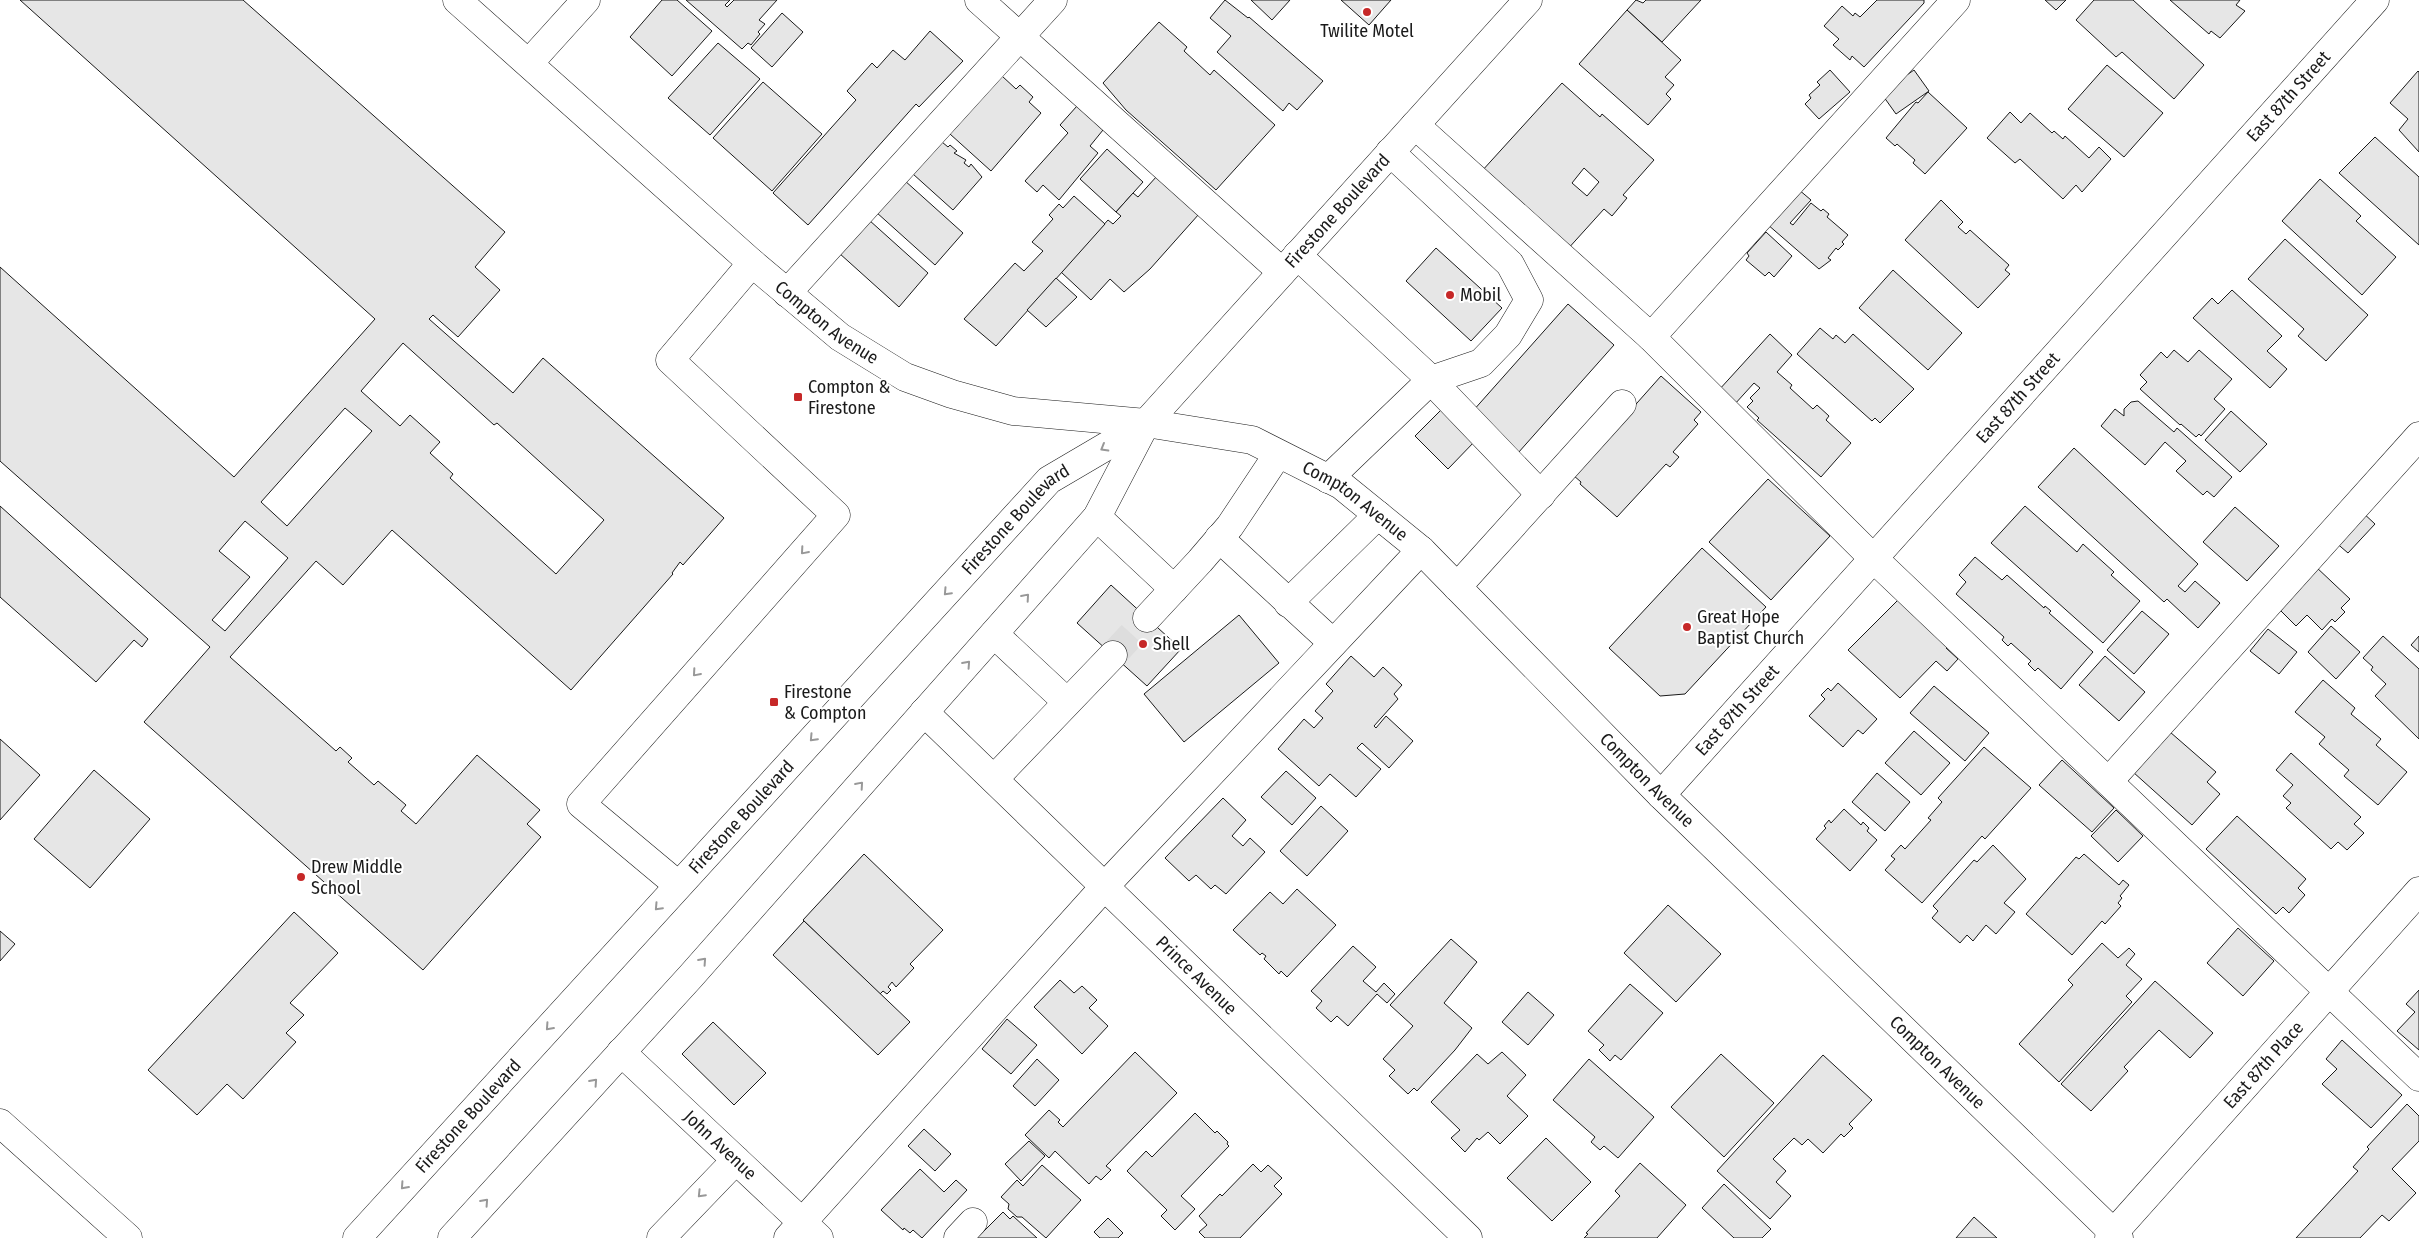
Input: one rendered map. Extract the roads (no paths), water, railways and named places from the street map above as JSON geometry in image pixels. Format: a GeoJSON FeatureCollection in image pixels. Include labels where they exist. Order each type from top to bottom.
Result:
{"type":"FeatureCollection","features":[{"type":"Feature","properties":{"kind":"main road","name":"Compton Avenue"},"geometry":{"type":"LineString","coordinates":[[457,0],[752,264],[840,337],[905,377],[952,394],[1013,411],[1146,423],[1252,440],[1341,485],[1421,550],[1661,795],[2114,1236]]}},
{"type":"Feature","properties":{"kind":"main road"},"geometry":{"type":"LineString","coordinates":[[529,63],[586,0]]}},
{"type":"Feature","properties":{"kind":"main road"},"geometry":{"type":"LineString","coordinates":[[979,0],[1020,37],[1289,264],[1430,380],[1541,495]]}},
{"type":"Feature","properties":{"kind":"main road"},"geometry":{"type":"LineString","coordinates":[[787,292],[1053,0]]}},
{"type":"Feature","properties":{"kind":"main road","name":"Firestone Boulevard"},"geometry":{"type":"LineString","coordinates":[[452,1238],[621,1052],[1097,517],[1146,423],[1528,0]]}},
{"type":"Feature","properties":{"kind":"main road"},"geometry":{"type":"LineString","coordinates":[[1652,337],[1956,0]]}},
{"type":"Feature","properties":{"kind":"main road","name":"East 87th Street"},"geometry":{"type":"LineString","coordinates":[[1661,795],[2375,0]]}},
{"type":"Feature","properties":{"kind":"main road"},"geometry":{"type":"LineString","coordinates":[[1414,125],[1652,337],[1873,558],[2330,990],[2419,1077]]}},
{"type":"Feature","properties":{"kind":"main road"},"geometry":{"type":"LineString","coordinates":[[1328,479],[1430,380],[1480,363],[1508,335],[1529,300],[1510,264],[1390,152]]}},
{"type":"Feature","properties":{"kind":"main road"},"geometry":{"type":"LineString","coordinates":[[678,885],[581,804],[836,515],[670,360],[752,264]]}},
{"type":"Feature","properties":{"kind":"main road"},"geometry":{"type":"LineString","coordinates":[[1457,587],[1622,404]]}},
{"type":"Feature","properties":{"kind":"main road","name":"Firestone Boulevard"},"geometry":{"type":"LineString","coordinates":[[357,1238],[1049,480],[1146,423]]}},
{"type":"Feature","properties":{"kind":"main road"},"geometry":{"type":"LineString","coordinates":[[2109,781],[2419,436]]}},
{"type":"Feature","properties":{"kind":"main road"},"geometry":{"type":"LineString","coordinates":[[1147,618],[1220,538],[1278,454]]}},
{"type":"Feature","properties":{"kind":"main road"},"geometry":{"type":"LineString","coordinates":[[1288,602],[1378,515]]}},
{"type":"Feature","properties":{"kind":"main road"},"geometry":{"type":"LineString","coordinates":[[1097,517],[1174,589]]}},
{"type":"Feature","properties":{"kind":"main road"},"geometry":{"type":"LineString","coordinates":[[1220,538],[1333,643]]}},
{"type":"Feature","properties":{"kind":"main road"},"geometry":{"type":"LineString","coordinates":[[803,1233],[1105,886],[1421,550]]}},
{"type":"Feature","properties":{"kind":"main road"},"geometry":{"type":"LineString","coordinates":[[994,634],[1067,702]]}},
{"type":"Feature","properties":{"kind":"main road"},"geometry":{"type":"LineString","coordinates":[[994,779],[1113,655]]}},
{"type":"Feature","properties":{"kind":"main road","name":"Prince Avenue"},"geometry":{"type":"LineString","coordinates":[[924,712],[1468,1238]]}},
{"type":"Feature","properties":{"kind":"main road","name":"East 87th Place"},"geometry":{"type":"LineString","coordinates":[[2114,1236],[2419,891]]}},
{"type":"Feature","properties":{"kind":"main road","name":"John Avenue"},"geometry":{"type":"LineString","coordinates":[[621,1052],[736,1160],[803,1233]]}},
{"type":"Feature","properties":{"kind":"main road"},"geometry":{"type":"LineString","coordinates":[[0,1123],[128,1238]]}},
{"type":"Feature","properties":{"kind":"main road"},"geometry":{"type":"LineString","coordinates":[[661,1238],[736,1160]]}},
{"type":"Feature","properties":{"kind":"tunnel"},"geometry":{"type":"LineString","coordinates":[[1113,655],[1147,618]]}},
{"type":"Feature","properties":{"kind":"place","name":"Twilite Motel"},"geometry":{"type":"Point","coordinates":[1367,12]}},
{"type":"Feature","properties":{"kind":"place","name":"Mobil"},"geometry":{"type":"Point","coordinates":[1450,295]}},
{"type":"Feature","properties":{"kind":"place","name":"Compton & Firestone"},"geometry":{"type":"Point","coordinates":[798,397]}},
{"type":"Feature","properties":{"kind":"place","name":"Great Hope Baptist Church"},"geometry":{"type":"Point","coordinates":[1687,627]}},
{"type":"Feature","properties":{"kind":"place","name":"Shell"},"geometry":{"type":"Point","coordinates":[1143,644]}},
{"type":"Feature","properties":{"kind":"place","name":"Firestone & Compton"},"geometry":{"type":"Point","coordinates":[774,702]}},
{"type":"Feature","properties":{"kind":"place","name":"Drew Middle School"},"geometry":{"type":"Point","coordinates":[301,877]}}]}
